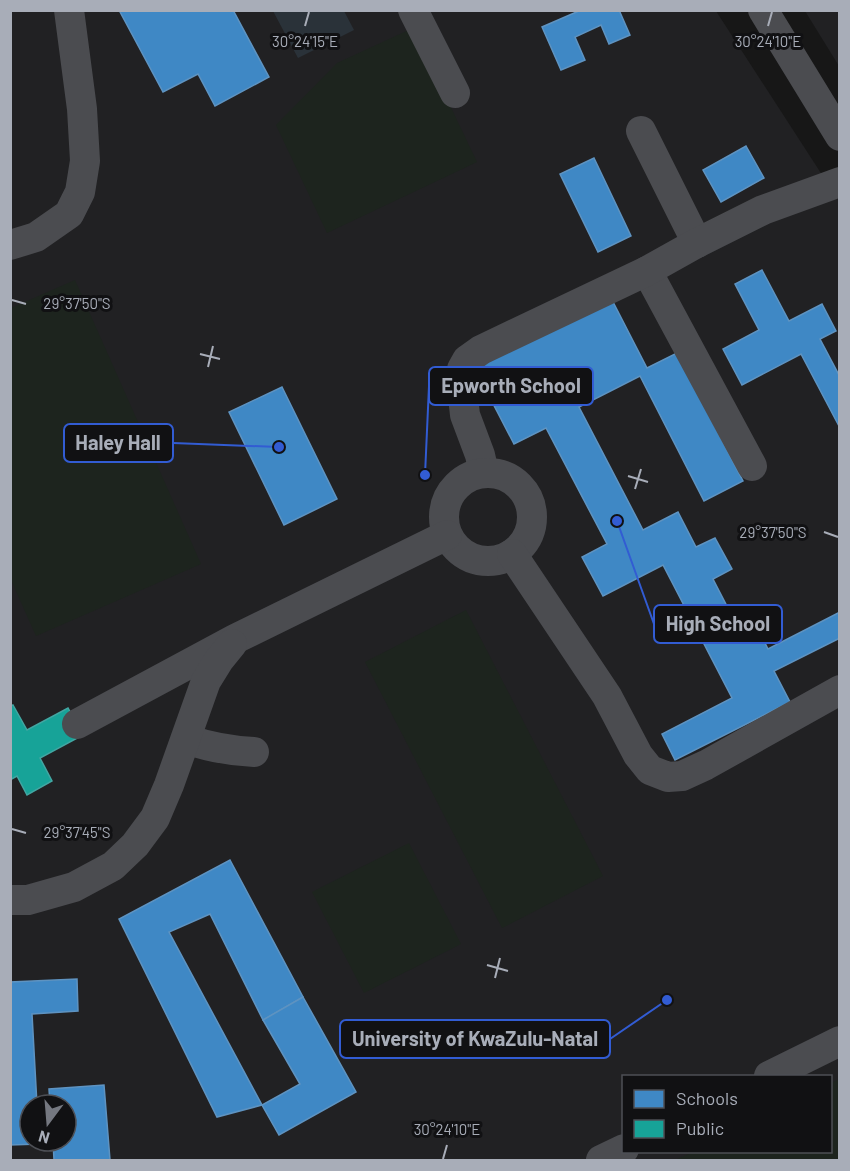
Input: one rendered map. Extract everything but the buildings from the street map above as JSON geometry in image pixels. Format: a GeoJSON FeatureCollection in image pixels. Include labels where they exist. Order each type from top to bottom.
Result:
{"type":"FeatureCollection","features":[{"type":"Feature","properties":{"kind":"street"},"geometry":{"type":"LineString","coordinates":[[10,245],[36,237],[69,214],[80,192],[85,161],[82,109],[69,10]]}},
{"type":"Feature","properties":{"kind":"street"},"geometry":{"type":"LineString","coordinates":[[412,10],[455,93]]}},
{"type":"Feature","properties":{"kind":"street"},"geometry":{"type":"LineString","coordinates":[[763,10],[840,136]]}},
{"type":"Feature","properties":{"kind":"street"},"geometry":{"type":"LineString","coordinates":[[641,131],[697,243]]}},
{"type":"Feature","properties":{"kind":"street"},"geometry":{"type":"LineString","coordinates":[[484,473],[480,455],[465,415],[462,369],[467,360],[481,350],[647,271],[762,210],[840,182]]}},
{"type":"Feature","properties":{"kind":"street"},"geometry":{"type":"LineString","coordinates":[[647,271],[752,466]]}},
{"type":"Feature","properties":{"kind":"street"},"geometry":{"type":"LineString","coordinates":[[484,473],[499,475],[512,481],[523,490],[532,517],[530,531],[523,544],[512,554],[498,560],[483,561],[468,557],[456,548],[447,535],[444,507],[450,494],[471,476],[484,473]]}},
{"type":"Feature","properties":{"kind":"street"},"geometry":{"type":"LineString","coordinates":[[77,724],[236,639],[447,535]]}},
{"type":"Feature","properties":{"kind":"street"},"geometry":{"type":"LineString","coordinates":[[512,554],[608,696],[638,755],[650,770],[668,777],[682,776],[706,765],[840,690]]}},
{"type":"Feature","properties":{"kind":"street"},"geometry":{"type":"LineString","coordinates":[[10,900],[28,900],[74,887],[113,866],[135,845],[155,818],[186,740],[206,681],[236,639]]}},
{"type":"Feature","properties":{"kind":"street"},"geometry":{"type":"LineString","coordinates":[[186,740],[208,747],[255,752]]}},
{"type":"Feature","properties":{"kind":"street"},"geometry":{"type":"LineString","coordinates":[[773,1075],[840,1041]]}},
{"type":"Feature","properties":{"kind":"street"},"geometry":{"type":"LineString","coordinates":[[601,1161],[622,1150]]}},
{"type":"Feature","properties":{"kind":"shaded area"},"geometry":{"type":"Polygon","coordinates":[[[10,11],[716,11],[839,201],[839,1160],[11,1160],[10,11]]]}},
{"type":"Feature","properties":{"kind":"shaded area"},"geometry":{"type":"Polygon","coordinates":[[[273,11],[344,11],[354,30],[298,58],[273,11]]]}},
{"type":"Feature","properties":{"kind":"shaded area"},"geometry":{"type":"Polygon","coordinates":[[[805,11],[839,11],[839,66],[805,11]]]}},
{"type":"Feature","properties":{"kind":"shaded area"},"geometry":{"type":"Polygon","coordinates":[[[413,28],[477,162],[327,233],[276,125],[337,63],[413,28]]]}},
{"type":"Feature","properties":{"kind":"shaded area"},"geometry":{"type":"Polygon","coordinates":[[[75,280],[201,564],[36,636],[11,580],[11,308],[75,280]]]}},
{"type":"Feature","properties":{"kind":"shaded area"},"geometry":{"type":"Polygon","coordinates":[[[466,610],[603,876],[502,928],[365,662],[466,610]]]}},
{"type":"Feature","properties":{"kind":"shaded area"},"geometry":{"type":"Polygon","coordinates":[[[409,843],[461,944],[364,993],[312,892],[409,843]]]}},
{"type":"Feature","properties":{"kind":"shaded area"},"geometry":{"type":"Polygon","coordinates":[[[839,1079],[839,1160],[675,1160],[691,1153],[832,1153],[832,1082],[839,1079]]]}},
{"type":"Feature","properties":{"kind":"place","name":"Haley Hall"},"geometry":{"type":"Point","coordinates":[279,447]}},
{"type":"Feature","properties":{"kind":"place","name":"Epworth School"},"geometry":{"type":"Point","coordinates":[425,475]}},
{"type":"Feature","properties":{"kind":"place","name":"High School"},"geometry":{"type":"Point","coordinates":[617,521]}},
{"type":"Feature","properties":{"kind":"place","name":"University of KwaZulu-Natal"},"geometry":{"type":"Point","coordinates":[667,1000]}}]}
